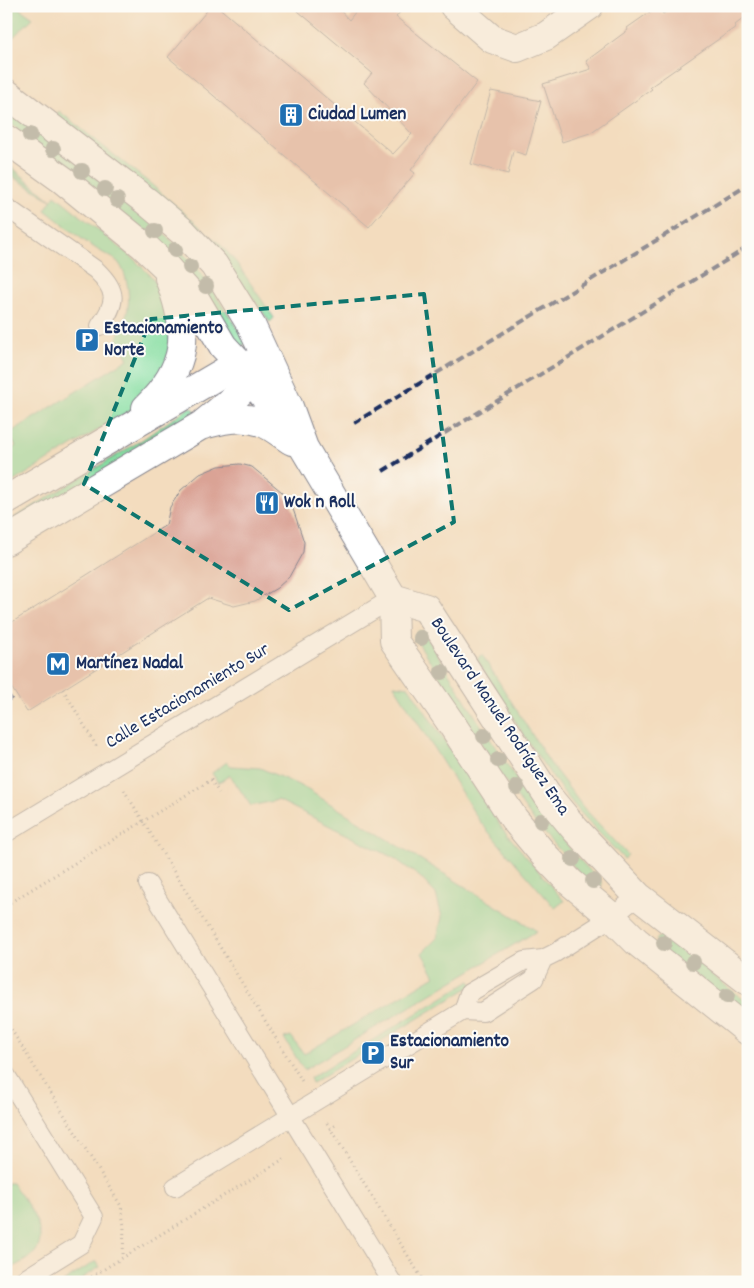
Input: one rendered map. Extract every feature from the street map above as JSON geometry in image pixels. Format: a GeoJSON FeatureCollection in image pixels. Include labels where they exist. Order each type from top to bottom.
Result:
{"type":"FeatureCollection","features":[{"type":"Feature","properties":{"kind":"street"},"geometry":{"type":"LineString","coordinates":[[454,6],[492,40],[517,48],[546,36],[589,6]]}},
{"type":"Feature","properties":{"kind":"street"},"geometry":{"type":"LineString","coordinates":[[6,93],[146,201],[183,232],[214,265],[252,325],[289,407],[304,448]]}},
{"type":"Feature","properties":{"kind":"street"},"geometry":{"type":"LineString","coordinates":[[6,139],[63,180],[144,246],[197,302],[223,346],[289,407]]}},
{"type":"Feature","properties":{"kind":"street"},"geometry":{"type":"LineString","coordinates":[[102,442],[144,411],[162,393],[178,366],[183,344],[182,320],[178,302],[164,265]]}},
{"type":"Feature","properties":{"kind":"street"},"geometry":{"type":"LineString","coordinates":[[6,541],[200,426],[229,403],[249,370],[256,350],[252,325]]}},
{"type":"Feature","properties":{"kind":"street"},"geometry":{"type":"LineString","coordinates":[[6,500],[102,442],[249,370]]}},
{"type":"Feature","properties":{"kind":"street"},"geometry":{"type":"LineString","coordinates":[[249,370],[304,448],[393,598],[394,641],[514,819],[570,882],[612,917],[636,941],[748,1031]]}},
{"type":"Feature","properties":{"kind":"street"},"geometry":{"type":"LineString","coordinates":[[200,426],[224,419],[263,422],[304,448]]}},
{"type":"Feature","properties":{"kind":"street","name":"Boulevard Manuel Rodríguez Ema"},"geometry":{"type":"LineString","coordinates":[[393,598],[426,608],[550,799],[582,836],[638,896],[748,981]]}},
{"type":"Feature","properties":{"kind":"lane"},"geometry":{"type":"LineString","coordinates":[[6,207],[96,270],[108,281],[114,298],[110,312],[100,326]]}},
{"type":"Feature","properties":{"kind":"lane","name":"Calle Estacionamiento Sur"},"geometry":{"type":"LineString","coordinates":[[6,833],[393,598]]}},
{"type":"Feature","properties":{"kind":"lane"},"geometry":{"type":"LineString","coordinates":[[148,884],[392,1282]]}},
{"type":"Feature","properties":{"kind":"lane"},"geometry":{"type":"LineString","coordinates":[[463,1011],[469,993],[524,961],[543,959],[612,917],[638,896]]}},
{"type":"Feature","properties":{"kind":"lane"},"geometry":{"type":"LineString","coordinates":[[175,1186],[463,1011],[483,1012],[534,979],[543,959]]}},
{"type":"Feature","properties":{"kind":"lane"},"geometry":{"type":"LineString","coordinates":[[6,1074],[94,1217],[81,1244],[20,1282]]}},
{"type":"Feature","properties":{"kind":"path"},"geometry":{"type":"LineString","coordinates":[[6,594],[11,602]]}},
{"type":"Feature","properties":{"kind":"path"},"geometry":{"type":"LineString","coordinates":[[63,689],[424,1282]]}},
{"type":"Feature","properties":{"kind":"path"},"geometry":{"type":"LineString","coordinates":[[6,905],[211,780],[219,793]]}},
{"type":"Feature","properties":{"kind":"path"},"geometry":{"type":"LineString","coordinates":[[83,1282],[200,1212],[337,1124]]}},
{"type":"Feature","properties":{"kind":"highlighted area"},"geometry":{"type":"Polygon","coordinates":[[[424,294],[454,522],[289,610],[84,484],[151,319],[424,294]]]}},
{"type":"Feature","properties":{"kind":"green space"},"geometry":{"type":"Polygon","coordinates":[[[6,6],[16,6],[33,18],[6,44],[6,6]]]}},
{"type":"Feature","properties":{"kind":"green space"},"geometry":{"type":"Polygon","coordinates":[[[6,107],[136,210],[172,241],[201,273],[245,340],[245,344],[241,347],[109,202],[6,120],[6,107]]]}},
{"type":"Feature","properties":{"kind":"green space"},"geometry":{"type":"Polygon","coordinates":[[[59,111],[152,185],[222,246],[236,262],[274,318],[270,322],[224,259],[55,116],[59,111]]]}},
{"type":"Feature","properties":{"kind":"green space"},"geometry":{"type":"Polygon","coordinates":[[[6,162],[51,200],[6,173],[6,162]]]}},
{"type":"Feature","properties":{"kind":"green space"},"geometry":{"type":"Polygon","coordinates":[[[55,195],[134,259],[152,277],[161,292],[171,324],[167,363],[141,404],[6,486],[6,453],[16,446],[8,434],[128,359],[117,340],[129,302],[124,272],[116,260],[84,241],[45,210],[55,195]]]}},
{"type":"Feature","properties":{"kind":"green space"},"geometry":{"type":"Polygon","coordinates":[[[190,407],[194,409],[196,414],[6,531],[6,523],[142,440],[190,407]]]}},
{"type":"Feature","properties":{"kind":"green space"},"geometry":{"type":"Polygon","coordinates":[[[417,631],[422,631],[426,636],[480,724],[532,802],[577,857],[602,883],[601,887],[596,890],[592,887],[534,821],[503,778],[416,639],[417,631]]]}},
{"type":"Feature","properties":{"kind":"green space"},"geometry":{"type":"Polygon","coordinates":[[[482,655],[550,763],[583,807],[628,855],[624,859],[572,803],[541,761],[477,659],[482,655]]]}},
{"type":"Feature","properties":{"kind":"green space"},"geometry":{"type":"Polygon","coordinates":[[[394,685],[409,687],[501,827],[564,901],[555,908],[480,822],[394,685]]]}},
{"type":"Feature","properties":{"kind":"green space"},"geometry":{"type":"Polygon","coordinates":[[[227,762],[231,766],[260,768],[303,787],[537,931],[304,1070],[284,1038],[291,1036],[304,1054],[435,976],[422,953],[437,938],[442,917],[436,894],[420,877],[394,858],[278,800],[251,806],[230,775],[218,783],[212,773],[227,762]]]}},
{"type":"Feature","properties":{"kind":"green space"},"geometry":{"type":"Polygon","coordinates":[[[663,935],[672,939],[712,975],[748,1003],[748,1016],[659,947],[656,939],[663,935]]]}},
{"type":"Feature","properties":{"kind":"green space"},"geometry":{"type":"Polygon","coordinates":[[[470,981],[473,985],[312,1083],[310,1078],[470,981]]]}},
{"type":"Feature","properties":{"kind":"green space"},"geometry":{"type":"Polygon","coordinates":[[[6,1183],[12,1183],[29,1206],[40,1234],[36,1251],[26,1260],[6,1271],[6,1183]]]}},
{"type":"Feature","properties":{"kind":"green space"},"geometry":{"type":"Polygon","coordinates":[[[96,1261],[100,1267],[76,1282],[63,1282],[96,1261]]]}},
{"type":"Feature","properties":{"kind":"building","name":"Ciudad Lumen"},"geometry":{"type":"Polygon","coordinates":[[[211,6],[217,6],[393,154],[412,134],[364,83],[372,73],[292,6],[336,6],[349,20],[360,6],[405,6],[396,17],[477,82],[411,170],[415,173],[369,227],[168,57],[211,6]]]}},
{"type":"Feature","properties":{"kind":"building"},"geometry":{"type":"Polygon","coordinates":[[[675,6],[748,6],[748,15],[735,25],[736,27],[650,87],[652,89],[590,133],[562,142],[543,84],[591,69],[586,61],[628,30],[627,28],[657,7],[663,14],[675,6]]]}},
{"type":"Feature","properties":{"kind":"building"},"geometry":{"type":"Polygon","coordinates":[[[491,91],[541,101],[526,155],[513,151],[508,174],[471,164],[491,91]]]}},
{"type":"Feature","properties":{"kind":"building"},"geometry":{"type":"Polygon","coordinates":[[[240,464],[252,467],[282,492],[293,509],[304,542],[303,552],[289,577],[277,588],[255,601],[234,606],[208,598],[27,712],[6,679],[6,626],[166,525],[170,507],[181,490],[200,474],[219,466],[240,464]]]}},
{"type":"Feature","properties":{"kind":"railway"},"geometry":{"type":"LineString","coordinates":[[354,423],[748,185]]}},
{"type":"Feature","properties":{"kind":"railway"},"geometry":{"type":"LineString","coordinates":[[383,471],[748,247]]}},
{"type":"Feature","properties":{"kind":"railway"},"geometry":{"type":"LineString","coordinates":[[6,701],[12,697]]}},
{"type":"Feature","properties":{"kind":"place","name":"Ciudad Lumen"},"geometry":{"type":"Point","coordinates":[291,115]}},
{"type":"Feature","properties":{"kind":"place","name":"Estacionamiento Norte"},"geometry":{"type":"Point","coordinates":[87,340]}},
{"type":"Feature","properties":{"kind":"place","name":"Wok n Roll"},"geometry":{"type":"Point","coordinates":[267,503]}},
{"type":"Feature","properties":{"kind":"place","name":"Martínez Nadal"},"geometry":{"type":"Point","coordinates":[58,664]}},
{"type":"Feature","properties":{"kind":"place","name":"Estacionamiento Sur"},"geometry":{"type":"Point","coordinates":[373,1053]}}]}
